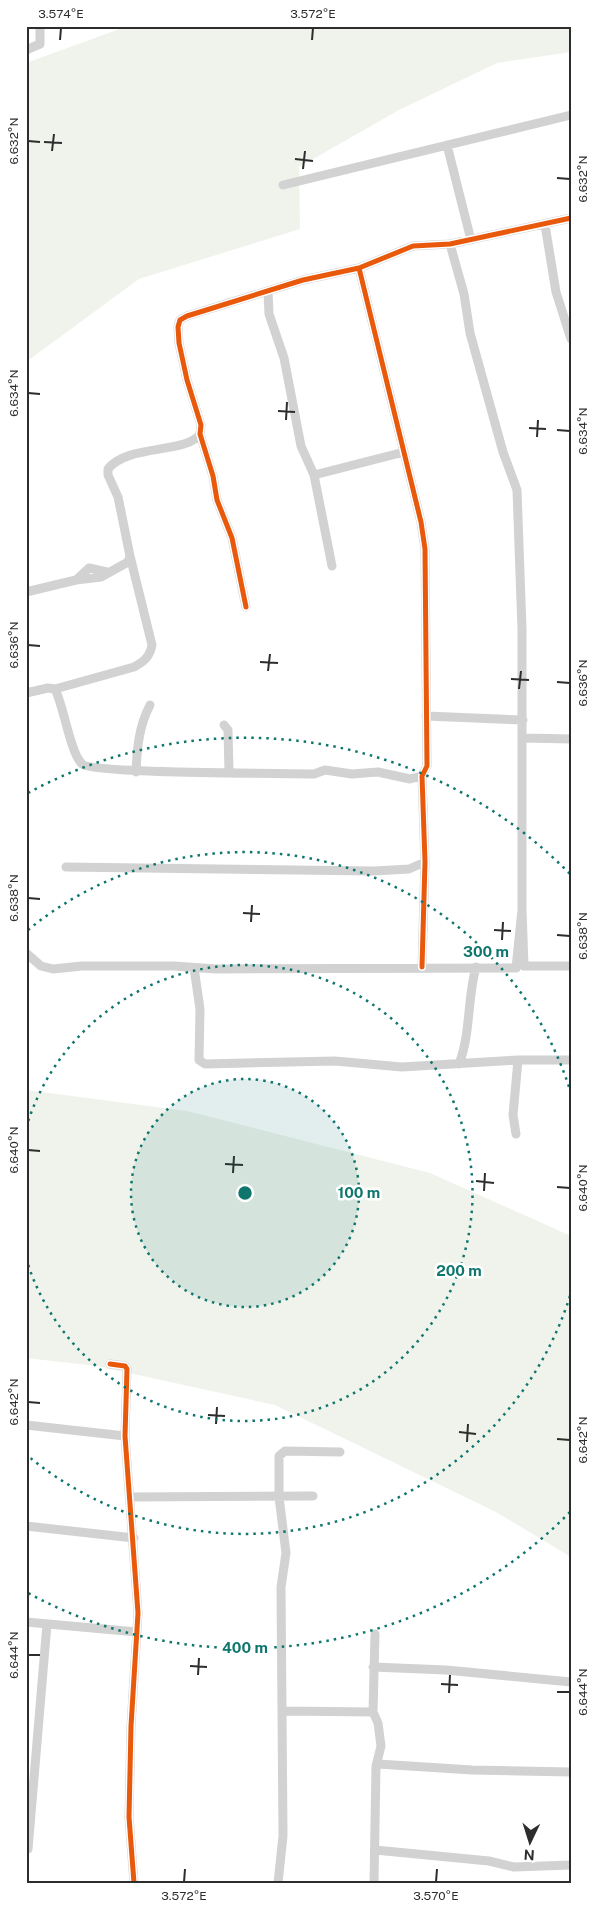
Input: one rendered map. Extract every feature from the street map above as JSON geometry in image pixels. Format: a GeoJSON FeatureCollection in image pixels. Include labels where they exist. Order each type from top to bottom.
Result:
{"type":"FeatureCollection","features":[{"type":"Feature","properties":{"kind":"street"},"geometry":{"type":"LineString","coordinates":[[26,50],[40,44],[40,26]]}},
{"type":"Feature","properties":{"kind":"street"},"geometry":{"type":"LineString","coordinates":[[282,185],[571,115]]}},
{"type":"Feature","properties":{"kind":"street"},"geometry":{"type":"LineString","coordinates":[[448,145],[471,240]]}},
{"type":"Feature","properties":{"kind":"street"},"geometry":{"type":"LineString","coordinates":[[246,607],[232,538],[217,500],[214,476],[200,434],[201,425],[186,380],[179,343],[178,327],[180,320],[187,316],[303,280],[359,268],[412,246],[450,244],[571,218]]}},
{"type":"Feature","properties":{"kind":"street"},"geometry":{"type":"LineString","coordinates":[[545,225],[556,292],[571,339]]}},
{"type":"Feature","properties":{"kind":"street"},"geometry":{"type":"LineString","coordinates":[[450,244],[464,294],[470,333],[503,452],[517,490],[523,720],[522,910],[524,966],[571,966]]}},
{"type":"Feature","properties":{"kind":"street"},"geometry":{"type":"LineString","coordinates":[[359,268],[421,522],[425,549],[427,766],[422,776],[425,862],[422,967]]}},
{"type":"Feature","properties":{"kind":"street"},"geometry":{"type":"LineString","coordinates":[[268,291],[270,314],[284,358],[301,446],[314,475],[332,566]]}},
{"type":"Feature","properties":{"kind":"street"},"geometry":{"type":"LineString","coordinates":[[26,693],[48,688],[55,689],[134,666],[144,662],[150,654],[152,645],[130,556],[118,497],[110,480],[108,469],[120,461],[146,451],[194,441],[200,434]]}},
{"type":"Feature","properties":{"kind":"street"},"geometry":{"type":"LineString","coordinates":[[314,475],[404,452]]}},
{"type":"Feature","properties":{"kind":"street"},"geometry":{"type":"LineString","coordinates":[[26,592],[76,580],[94,579],[128,562],[130,556]]}},
{"type":"Feature","properties":{"kind":"street"},"geometry":{"type":"LineString","coordinates":[[55,689],[67,721],[70,740],[82,764],[91,768],[136,772],[314,774],[325,770],[352,774],[378,772],[410,779],[422,776]]}},
{"type":"Feature","properties":{"kind":"street"},"geometry":{"type":"LineString","coordinates":[[136,772],[138,743],[143,717],[150,705]]}},
{"type":"Feature","properties":{"kind":"street"},"geometry":{"type":"LineString","coordinates":[[426,716],[523,720]]}},
{"type":"Feature","properties":{"kind":"street"},"geometry":{"type":"LineString","coordinates":[[224,725],[228,730],[230,772]]}},
{"type":"Feature","properties":{"kind":"street"},"geometry":{"type":"LineString","coordinates":[[523,738],[571,739]]}},
{"type":"Feature","properties":{"kind":"street"},"geometry":{"type":"LineString","coordinates":[[66,867],[374,871],[408,869],[425,862]]}},
{"type":"Feature","properties":{"kind":"street"},"geometry":{"type":"LineString","coordinates":[[26,953],[41,966],[53,969],[82,966],[516,968],[522,910]]}},
{"type":"Feature","properties":{"kind":"street"},"geometry":{"type":"LineString","coordinates":[[459,1064],[466,1041],[471,989],[476,967]]}},
{"type":"Feature","properties":{"kind":"street"},"geometry":{"type":"LineString","coordinates":[[194,968],[200,1009],[198,1053],[200,1060],[205,1064],[334,1061],[402,1067],[518,1060],[571,1060]]}},
{"type":"Feature","properties":{"kind":"street"},"geometry":{"type":"LineString","coordinates":[[516,1134],[513,1114],[518,1060]]}},
{"type":"Feature","properties":{"kind":"street"},"geometry":{"type":"LineString","coordinates":[[110,1364],[125,1366],[127,1369],[125,1436],[137,1579],[137,1632],[131,1726],[129,1817],[134,1883]]}},
{"type":"Feature","properties":{"kind":"street"},"geometry":{"type":"LineString","coordinates":[[26,1425],[125,1436]]}},
{"type":"Feature","properties":{"kind":"street"},"geometry":{"type":"LineString","coordinates":[[278,1883],[282,1836],[281,1587],[286,1553],[279,1497],[279,1456],[281,1452],[340,1452]]}},
{"type":"Feature","properties":{"kind":"street"},"geometry":{"type":"LineString","coordinates":[[131,1496],[313,1496]]}},
{"type":"Feature","properties":{"kind":"street"},"geometry":{"type":"LineString","coordinates":[[26,1526],[134,1538]]}},
{"type":"Feature","properties":{"kind":"street"},"geometry":{"type":"LineString","coordinates":[[26,1622],[137,1632]]}},
{"type":"Feature","properties":{"kind":"street"},"geometry":{"type":"LineString","coordinates":[[28,1849],[46,1624]]}},
{"type":"Feature","properties":{"kind":"street"},"geometry":{"type":"LineString","coordinates":[[374,1883],[378,1764],[381,1754],[380,1732],[373,1712],[375,1634]]}},
{"type":"Feature","properties":{"kind":"street"},"geometry":{"type":"LineString","coordinates":[[373,1667],[446,1670],[571,1682]]}},
{"type":"Feature","properties":{"kind":"street"},"geometry":{"type":"LineString","coordinates":[[282,1711],[373,1712]]}},
{"type":"Feature","properties":{"kind":"street"},"geometry":{"type":"LineString","coordinates":[[378,1764],[472,1770],[571,1772]]}},
{"type":"Feature","properties":{"kind":"street"},"geometry":{"type":"LineString","coordinates":[[376,1850],[489,1861],[514,1867],[571,1865]]}},
{"type":"Feature","properties":{"kind":"shaded area"},"geometry":{"type":"Polygon","coordinates":[[[128,26],[571,26],[571,52],[497,63],[399,110],[299,167],[300,229],[139,279],[26,362],[26,63],[128,26]]]}},
{"type":"Feature","properties":{"kind":"shaded area"},"geometry":{"type":"Polygon","coordinates":[[[26,1090],[187,1111],[430,1173],[571,1236],[571,1557],[496,1512],[275,1405],[97,1366],[26,1358],[26,1090]]]}},
{"type":"Feature","properties":{"kind":"cycle path"},"geometry":{"type":"LineString","coordinates":[[246,607],[232,538],[217,500],[213,476],[200,434],[201,425],[187,380],[179,343],[178,327],[180,320],[187,316],[303,280],[359,268],[413,246],[450,244],[571,218]]}},
{"type":"Feature","properties":{"kind":"cycle path"},"geometry":{"type":"LineString","coordinates":[[359,268],[421,522],[425,549],[427,766],[422,776],[425,862],[422,967]]}},
{"type":"Feature","properties":{"kind":"cycle path"},"geometry":{"type":"LineString","coordinates":[[110,1364],[125,1366],[127,1369],[125,1436],[138,1613],[131,1726],[129,1817],[134,1883]]}}]}
